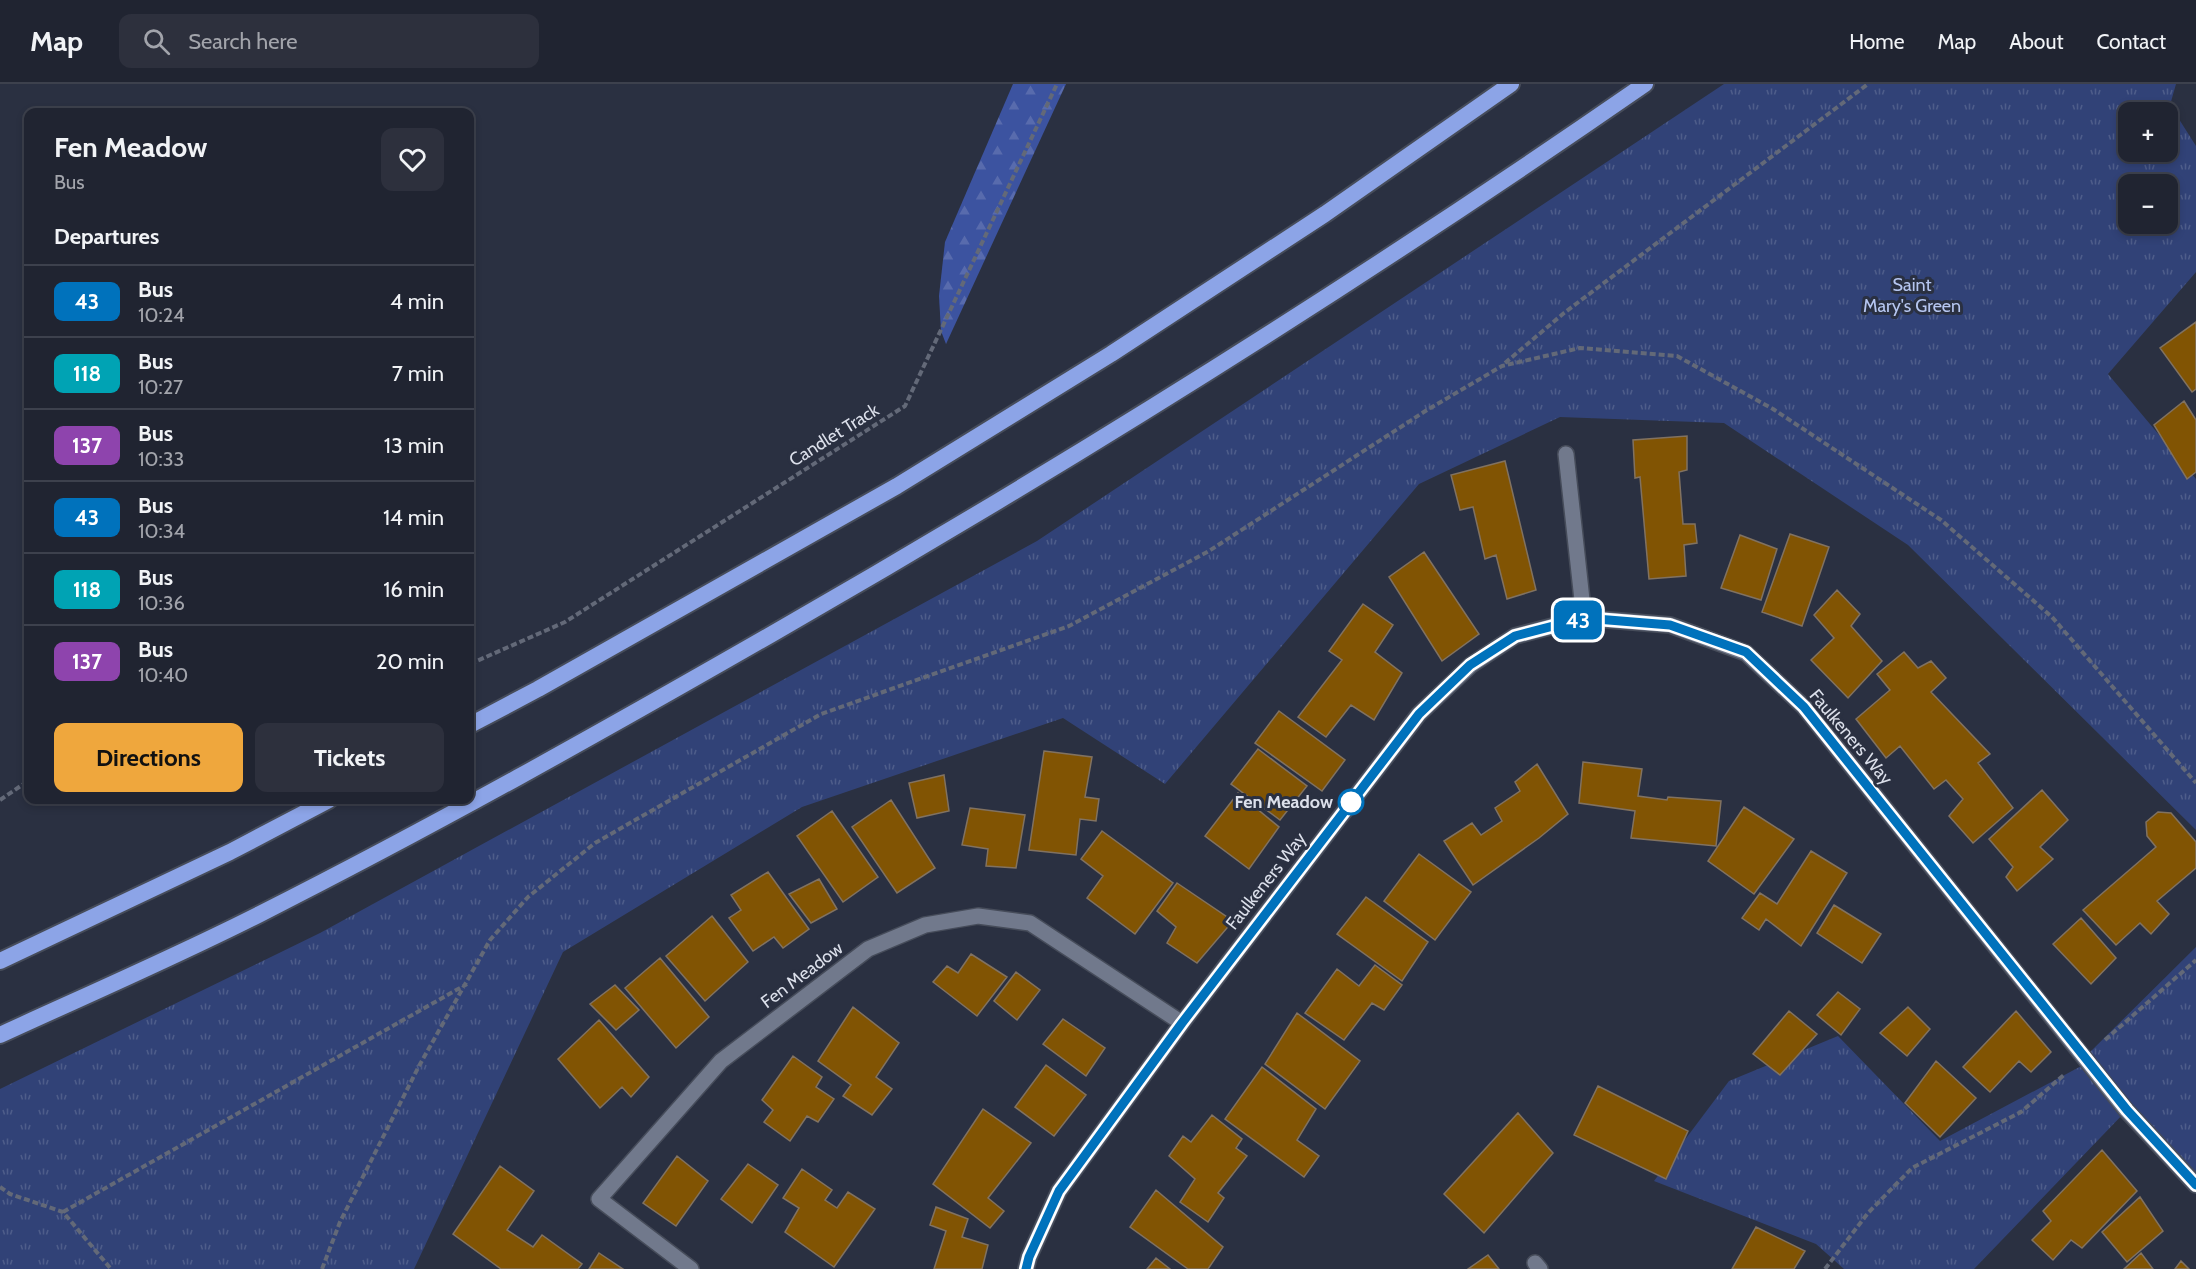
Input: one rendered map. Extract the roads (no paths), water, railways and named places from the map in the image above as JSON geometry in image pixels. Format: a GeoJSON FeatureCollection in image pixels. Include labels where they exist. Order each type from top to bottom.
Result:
{"type":"FeatureCollection","features":[{"type":"Feature","properties":{"kind":"highway"},"geometry":{"type":"LineString","coordinates":[[474,723],[549,683],[897,486],[1111,354],[1325,214],[1511,84]]}},
{"type":"Feature","properties":{"kind":"highway"},"geometry":{"type":"LineString","coordinates":[[474,800],[586,741],[934,541],[1143,413],[1353,279],[1645,84]]}},
{"type":"Feature","properties":{"kind":"highway"},"geometry":{"type":"LineString","coordinates":[[0,961],[230,852],[321,804]]}},
{"type":"Feature","properties":{"kind":"highway"},"geometry":{"type":"LineString","coordinates":[[0,1035],[258,915],[467,804]]}},
{"type":"Feature","properties":{"kind":"street"},"geometry":{"type":"LineString","coordinates":[[1566,454],[1584,618]]}},
{"type":"Feature","properties":{"kind":"street","name":"Faulkeners Way"},"geometry":{"type":"LineString","coordinates":[[1026,1269],[1029,1257],[1059,1191],[1182,1023],[1419,714],[1470,665],[1515,636],[1584,618],[1670,625],[1746,652],[1804,707],[2084,1058],[2127,1110],[2196,1185]]}},
{"type":"Feature","properties":{"kind":"street","name":"Fen Meadow"},"geometry":{"type":"LineString","coordinates":[[691,1269],[599,1199],[721,1061],[868,949],[925,925],[978,916],[1030,923],[1182,1023]]}},
{"type":"Feature","properties":{"kind":"place","name":"Fen Meadow"},"geometry":{"type":"Point","coordinates":[1351,802]}},
{"type":"Feature","properties":{"kind":"park label","name":"Saint Mary's Green"},"geometry":{"type":"Point","coordinates":[1912,295]}}]}
